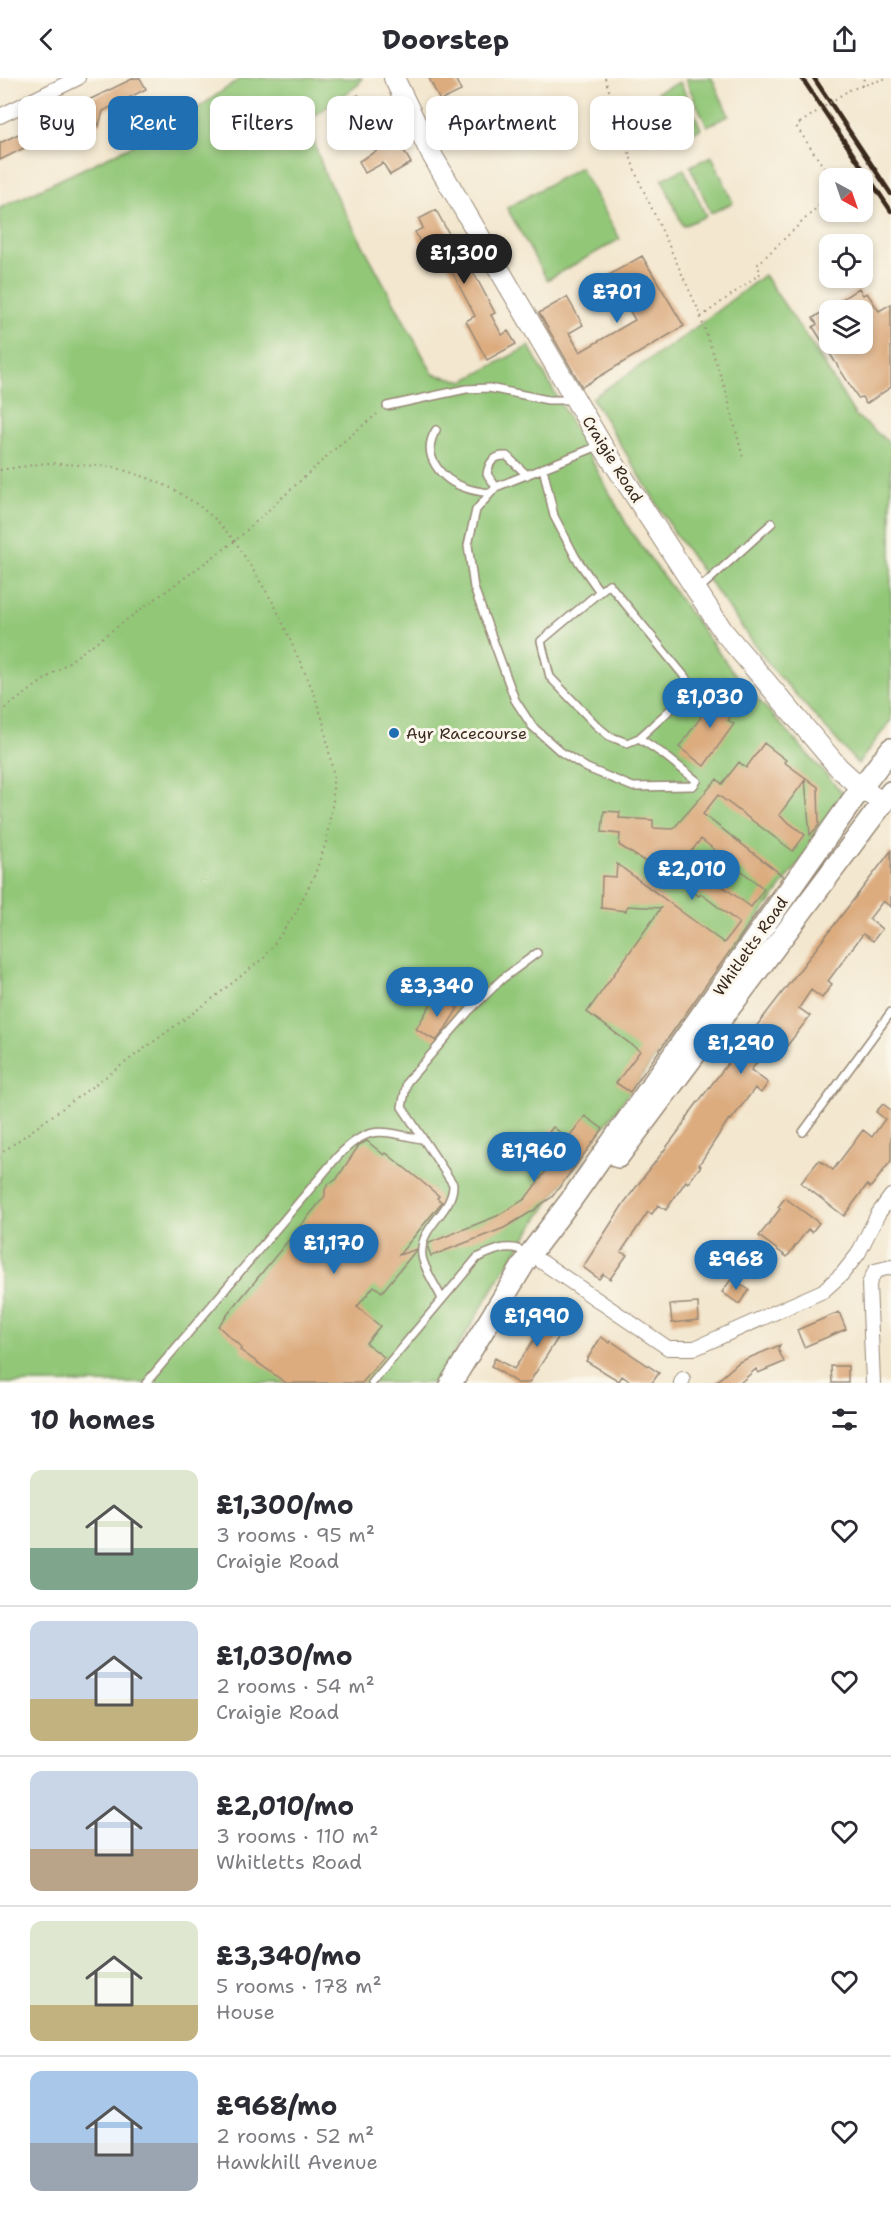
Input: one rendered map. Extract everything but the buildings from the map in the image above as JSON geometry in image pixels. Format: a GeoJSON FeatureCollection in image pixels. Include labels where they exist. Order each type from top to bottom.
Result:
{"type":"FeatureCollection","features":[{"type":"Feature","properties":{"kind":"main road","name":"Craigie Road"},"geometry":{"type":"LineString","coordinates":[[394,78],[429,150],[575,400],[723,631],[839,768],[861,788],[888,802]]}},
{"type":"Feature","properties":{"kind":"main road","name":"Whitletts Road"},"geometry":{"type":"LineString","coordinates":[[465,1383],[570,1200],[861,788],[891,749]]}},
{"type":"Feature","properties":{"kind":"main road","name":"Whitletts Road"},"geometry":{"type":"LineString","coordinates":[[451,1383],[536,1258],[563,1231],[888,802]]}},
{"type":"Feature","properties":{"kind":"street"},"geometry":{"type":"LineString","coordinates":[[0,116],[78,78]]}},
{"type":"Feature","properties":{"kind":"street"},"geometry":{"type":"LineString","coordinates":[[536,1258],[668,1348],[694,1348],[823,1291],[842,1274],[858,1254],[878,1214],[891,1196]]}},
{"type":"Feature","properties":{"kind":"street"},"geometry":{"type":"LineString","coordinates":[[873,1383],[869,1284],[875,1271],[891,1267]]}},
{"type":"Feature","properties":{"kind":"lane"},"geometry":{"type":"LineString","coordinates":[[387,406],[466,389],[489,388],[548,400],[575,400]]}},
{"type":"Feature","properties":{"kind":"lane"},"geometry":{"type":"LineString","coordinates":[[436,430],[429,445],[435,466],[445,476],[465,488],[493,490]]}},
{"type":"Feature","properties":{"kind":"lane"},"geometry":{"type":"LineString","coordinates":[[602,445],[493,490],[476,510],[468,545],[474,588],[515,700],[532,726],[561,752],[587,768],[633,787],[693,786],[697,781],[639,738]]}},
{"type":"Feature","properties":{"kind":"lane"},"geometry":{"type":"LineString","coordinates":[[493,490],[487,474],[489,465],[500,455],[507,456],[527,475]]}},
{"type":"Feature","properties":{"kind":"lane"},"geometry":{"type":"LineString","coordinates":[[543,468],[554,516],[576,558],[600,592]]}},
{"type":"Feature","properties":{"kind":"lane"},"geometry":{"type":"LineString","coordinates":[[697,591],[772,523]]}},
{"type":"Feature","properties":{"kind":"lane"},"geometry":{"type":"LineString","coordinates":[[609,584],[694,688],[639,738],[627,743],[609,736],[550,677],[541,641],[609,584]]}},
{"type":"Feature","properties":{"kind":"lane"},"geometry":{"type":"LineString","coordinates":[[442,1299],[422,1257],[425,1234],[453,1195],[453,1184],[421,1139],[402,1107],[407,1082],[469,1011],[502,979],[537,953]]}},
{"type":"Feature","properties":{"kind":"lane"},"geometry":{"type":"LineString","coordinates":[[803,1132],[891,1012]]}},
{"type":"Feature","properties":{"kind":"lane"},"geometry":{"type":"LineString","coordinates":[[146,1383],[354,1140],[370,1132],[421,1139]]}},
{"type":"Feature","properties":{"kind":"lane"},"geometry":{"type":"LineString","coordinates":[[372,1383],[477,1257],[498,1249],[517,1247],[536,1258]]}},
{"type":"Feature","properties":{"kind":"path"},"geometry":{"type":"LineString","coordinates":[[605,78],[636,174],[701,317],[725,388],[742,458]]}},
{"type":"Feature","properties":{"kind":"path"},"geometry":{"type":"LineString","coordinates":[[862,86],[864,78]]}},
{"type":"Feature","properties":{"kind":"path"},"geometry":{"type":"LineString","coordinates":[[824,168],[796,126],[849,90],[886,78]]}},
{"type":"Feature","properties":{"kind":"path"},"geometry":{"type":"LineString","coordinates":[[701,317],[761,273],[758,265],[819,206]]}},
{"type":"Feature","properties":{"kind":"path"},"geometry":{"type":"LineString","coordinates":[[0,712],[235,541],[338,446],[377,414]]}},
{"type":"Feature","properties":{"kind":"path"},"geometry":{"type":"LineString","coordinates":[[0,470],[46,463],[114,468],[148,478],[173,489],[215,519],[235,541],[274,604],[313,691],[323,721],[333,772],[333,800],[326,842],[315,874],[295,914],[265,957],[212,999],[0,1154]]}},
{"type":"Feature","properties":{"kind":"green space","name":"Ayr Racecourse"},"geometry":{"type":"Polygon","coordinates":[[[241,78],[362,78],[358,85],[342,96],[327,96],[327,107],[315,115],[315,96],[215,96],[241,78]]]}},
{"type":"Feature","properties":{"kind":"green space"},"geometry":{"type":"Polygon","coordinates":[[[712,78],[729,116],[707,126],[685,79],[712,78]]]}},
{"type":"Feature","properties":{"kind":"green space"},"geometry":{"type":"Polygon","coordinates":[[[680,82],[686,96],[659,96],[657,92],[680,82]]]}},
{"type":"Feature","properties":{"kind":"green space","name":"Ayr Racecourse"},"geometry":{"type":"Polygon","coordinates":[[[210,100],[210,150],[315,150],[315,145],[326,177],[433,374],[464,381],[529,346],[631,532],[730,668],[847,798],[552,1197],[506,1267],[436,1383],[0,1383],[0,208],[123,150],[198,150],[198,108],[210,100]]]}},
{"type":"Feature","properties":{"kind":"green space"},"geometry":{"type":"Polygon","coordinates":[[[694,113],[701,129],[694,132],[694,113]]]}},
{"type":"Feature","properties":{"kind":"green space"},"geometry":{"type":"Polygon","coordinates":[[[712,156],[733,203],[711,213],[690,166],[712,156]]]}},
{"type":"Feature","properties":{"kind":"green space"},"geometry":{"type":"Polygon","coordinates":[[[580,167],[620,239],[547,280],[507,208],[580,167]]]}},
{"type":"Feature","properties":{"kind":"green space"},"geometry":{"type":"Polygon","coordinates":[[[684,169],[706,216],[683,226],[662,179],[684,169]]]}},
{"type":"Feature","properties":{"kind":"green space"},"geometry":{"type":"Polygon","coordinates":[[[764,275],[812,345],[855,415],[891,444],[891,720],[858,764],[770,666],[676,535],[592,398],[683,337],[764,275]]]}},
{"type":"Feature","properties":{"kind":"railway"},"geometry":{"type":"LineString","coordinates":[[802,78],[891,211]]}},
{"type":"Feature","properties":{"kind":"railway"},"geometry":{"type":"LineString","coordinates":[[814,78],[891,194]]}},
{"type":"Feature","properties":{"kind":"place","name":"Ayr Racecourse"},"geometry":{"type":"Point","coordinates":[394,733]}}]}
